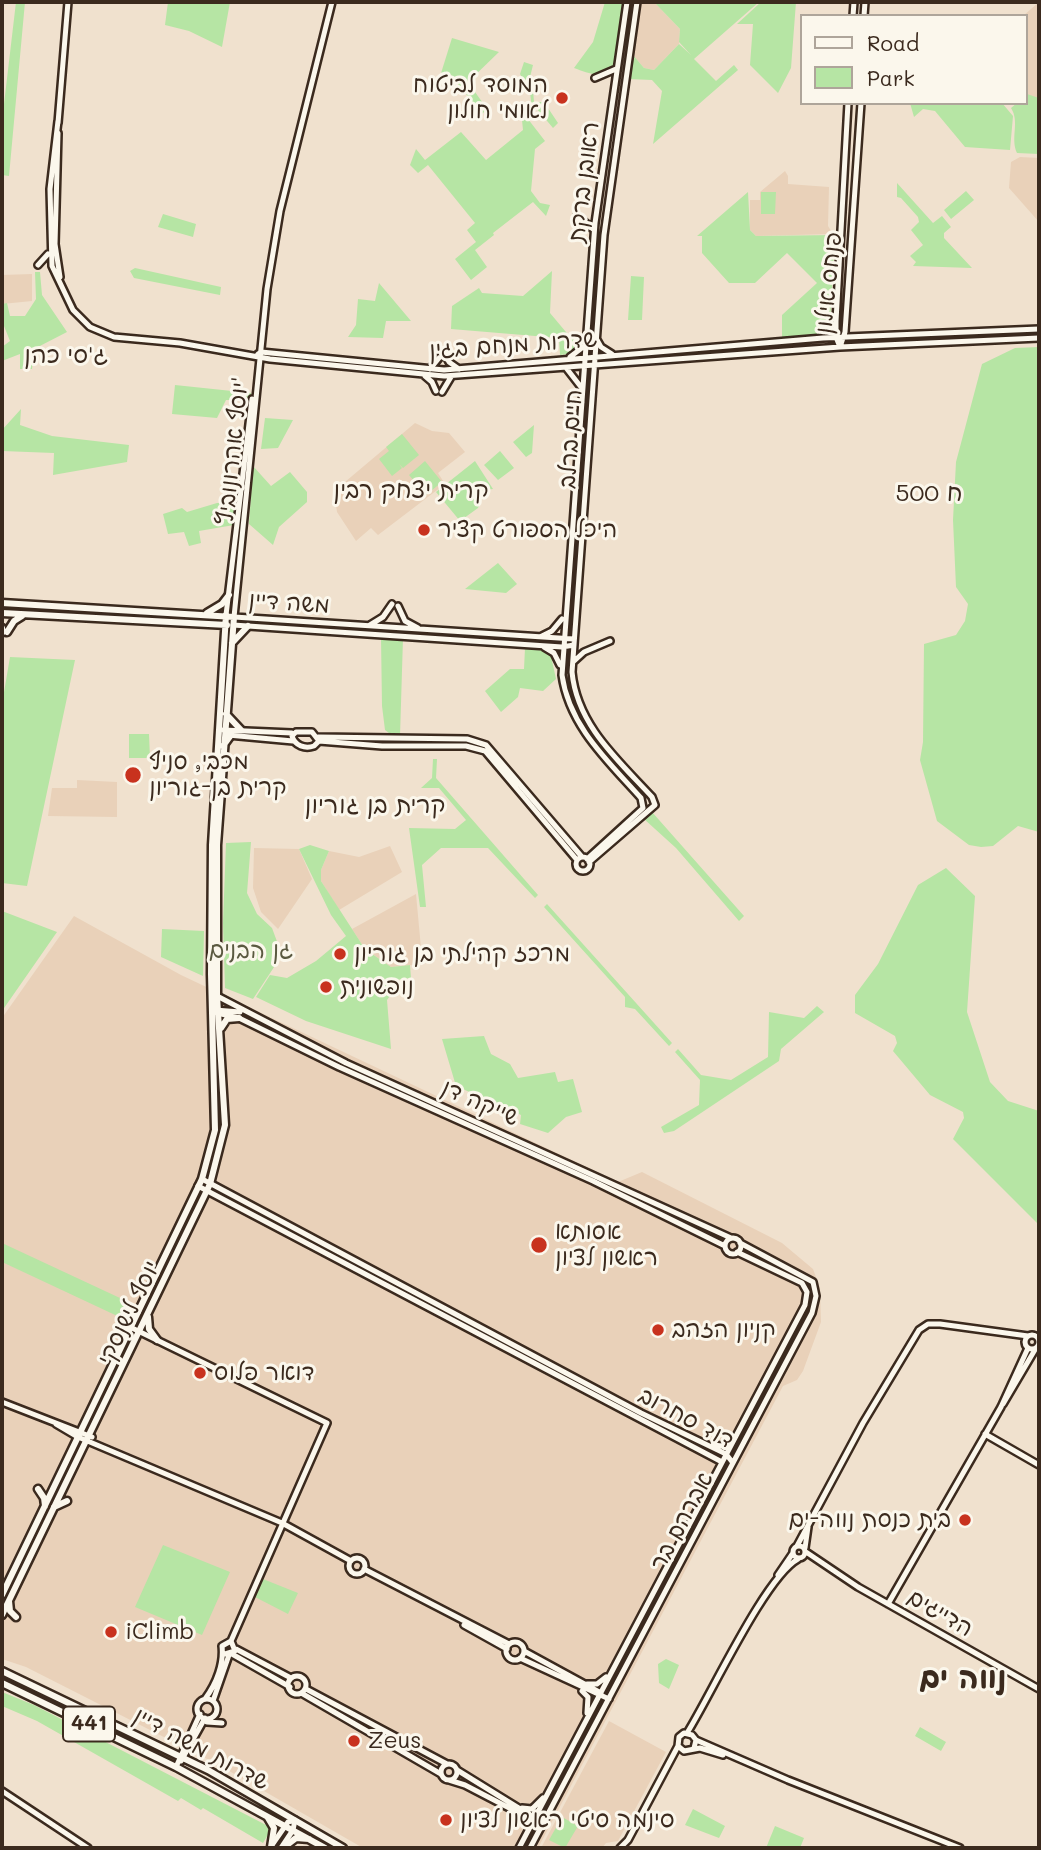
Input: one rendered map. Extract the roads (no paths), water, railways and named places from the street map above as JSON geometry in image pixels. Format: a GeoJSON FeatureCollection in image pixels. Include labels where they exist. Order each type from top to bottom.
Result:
{"type":"FeatureCollection","features":[{"type":"Feature","properties":{"kind":"main road"},"geometry":{"type":"LineString","coordinates":[[207,613],[222,604],[229,595]]}},
{"type":"Feature","properties":{"kind":"main road","name":"משה דיין"},"geometry":{"type":"LineString","coordinates":[[2,603],[207,613],[234,617]]}},
{"type":"Feature","properties":{"kind":"main road","name":"משה דיין"},"geometry":{"type":"LineString","coordinates":[[2,613],[229,625]]}},
{"type":"Feature","properties":{"kind":"main road"},"geometry":{"type":"LineString","coordinates":[[4,631],[24,614]]}},
{"type":"Feature","properties":{"kind":"main road"},"geometry":{"type":"LineString","coordinates":[[217,1011],[212,845],[224,733],[229,642],[226,615]]}},
{"type":"Feature","properties":{"kind":"main road"},"geometry":{"type":"LineString","coordinates":[[229,625],[234,617]]}},
{"type":"Feature","properties":{"kind":"main road"},"geometry":{"type":"LineString","coordinates":[[206,624],[221,630],[229,642],[218,723],[209,732]]}},
{"type":"Feature","properties":{"kind":"main road"},"geometry":{"type":"LineString","coordinates":[[229,642],[248,626]]}},
{"type":"Feature","properties":{"kind":"main road"},"geometry":{"type":"LineString","coordinates":[[225,713],[241,730]]}},
{"type":"Feature","properties":{"kind":"main road"},"geometry":{"type":"LineString","coordinates":[[217,1011],[217,845],[224,733],[218,723]]}},
{"type":"Feature","properties":{"kind":"main road","name":"יוסף לישנסקי"},"geometry":{"type":"LineString","coordinates":[[2,1617],[52,1508],[209,1187],[225,1125],[217,1011]]}},
{"type":"Feature","properties":{"kind":"main road","name":"יוסף לישנסקי"},"geometry":{"type":"LineString","coordinates":[[2,1595],[128,1328],[202,1179],[215,1130],[217,1011]]}},
{"type":"Feature","properties":{"kind":"main road"},"geometry":{"type":"LineString","coordinates":[[220,1030],[227,1019],[239,1018]]}},
{"type":"Feature","properties":{"kind":"main road"},"geometry":{"type":"LineString","coordinates":[[149,1314],[148,1325],[157,1340]]}},
{"type":"Feature","properties":{"kind":"main road"},"geometry":{"type":"LineString","coordinates":[[38,1489],[44,1498],[44,1507]]}},
{"type":"Feature","properties":{"kind":"main road"},"geometry":{"type":"LineString","coordinates":[[52,1508],[67,1501]]}},
{"type":"Feature","properties":{"kind":"main road"},"geometry":{"type":"LineString","coordinates":[[2,1617],[16,1618],[10,1611],[9,1600]]}},
{"type":"Feature","properties":{"kind":"main road","name":"שדרות משה דיין"},"geometry":{"type":"LineString","coordinates":[[2,1671],[181,1756],[343,1848]]}},
{"type":"Feature","properties":{"kind":"main road","name":"שדרות משה דיין"},"geometry":{"type":"LineString","coordinates":[[2,1683],[176,1767],[325,1848]]}},
{"type":"Feature","properties":{"kind":"main road"},"geometry":{"type":"LineString","coordinates":[[258,1810],[274,1826],[271,1848]]}},
{"type":"Feature","properties":{"kind":"main road"},"geometry":{"type":"LineString","coordinates":[[282,1848],[296,1838],[310,1839]]}},
{"type":"Feature","properties":{"kind":"street"},"geometry":{"type":"LineString","coordinates":[[68,2],[50,189],[50,251],[73,310],[90,327],[114,337],[260,355]]}},
{"type":"Feature","properties":{"kind":"street","name":"יוסף אהרונוביץ'"},"geometry":{"type":"LineString","coordinates":[[226,615],[267,289],[280,211],[332,2]]}},
{"type":"Feature","properties":{"kind":"street","name":"ראובן ברקת"},"geometry":{"type":"LineString","coordinates":[[585,368],[594,232],[627,2]]}},
{"type":"Feature","properties":{"kind":"street","name":"ראובן ברקת"},"geometry":{"type":"LineString","coordinates":[[594,367],[606,216],[638,2]]}},
{"type":"Feature","properties":{"kind":"street"},"geometry":{"type":"LineString","coordinates":[[595,78],[616,69]]}},
{"type":"Feature","properties":{"kind":"street","name":"פנחס אילון"},"geometry":{"type":"LineString","coordinates":[[840,347],[836,337],[836,321],[848,105]]}},
{"type":"Feature","properties":{"kind":"street","name":"פנחס אילון"},"geometry":{"type":"LineString","coordinates":[[840,347],[844,337],[861,105]]}},
{"type":"Feature","properties":{"kind":"street"},"geometry":{"type":"LineString","coordinates":[[54,261],[58,121]]}},
{"type":"Feature","properties":{"kind":"street"},"geometry":{"type":"LineString","coordinates":[[577,216],[588,222],[594,232]]}},
{"type":"Feature","properties":{"kind":"street"},"geometry":{"type":"LineString","coordinates":[[38,265],[47,258],[50,251]]}},
{"type":"Feature","properties":{"kind":"street"},"geometry":{"type":"LineString","coordinates":[[823,338],[832,332],[836,321]]}},
{"type":"Feature","properties":{"kind":"street"},"geometry":{"type":"LineString","coordinates":[[845,321],[849,332],[859,335]]}},
{"type":"Feature","properties":{"kind":"street","name":"שדרות מנחם בגין"},"geometry":{"type":"LineString","coordinates":[[260,355],[429,370],[459,369],[859,335],[1039,329]]}},
{"type":"Feature","properties":{"kind":"street"},"geometry":{"type":"LineString","coordinates":[[596,337],[601,347],[615,355]]}},
{"type":"Feature","properties":{"kind":"street","name":"שדרות מנחם בגין"},"geometry":{"type":"LineString","coordinates":[[260,355],[270,359],[453,376],[840,347],[1039,338]]}},
{"type":"Feature","properties":{"kind":"street"},"geometry":{"type":"LineString","coordinates":[[568,359],[587,344]]}},
{"type":"Feature","properties":{"kind":"street"},"geometry":{"type":"LineString","coordinates":[[445,354],[449,362],[459,369]]}},
{"type":"Feature","properties":{"kind":"street","name":"יוסף אהרונוביץ'"},"geometry":{"type":"LineString","coordinates":[[234,617],[260,355]]}},
{"type":"Feature","properties":{"kind":"street"},"geometry":{"type":"LineString","coordinates":[[429,370],[439,358]]}},
{"type":"Feature","properties":{"kind":"street"},"geometry":{"type":"LineString","coordinates":[[259,368],[270,359]]}},
{"type":"Feature","properties":{"kind":"street","name":"שדרות מנחם בגין"},"geometry":{"type":"LineString","coordinates":[[593,376],[607,366]]}},
{"type":"Feature","properties":{"kind":"street","name":"חיים ברלב"},"geometry":{"type":"LineString","coordinates":[[584,860],[654,807],[652,797],[589,725],[578,705],[572,672],[594,367]]}},
{"type":"Feature","properties":{"kind":"street","name":"חיים ברלב"},"geometry":{"type":"LineString","coordinates":[[584,860],[643,807],[641,798],[589,739],[576,719],[566,698],[562,669],[564,613],[585,368]]}},
{"type":"Feature","properties":{"kind":"street"},"geometry":{"type":"LineString","coordinates":[[567,369],[582,387]]}},
{"type":"Feature","properties":{"kind":"street"},"geometry":{"type":"LineString","coordinates":[[419,374],[429,378],[439,392],[453,376]]}},
{"type":"Feature","properties":{"kind":"street"},"geometry":{"type":"LineString","coordinates":[[365,626],[381,619],[395,605],[407,623],[424,630]]}},
{"type":"Feature","properties":{"kind":"street"},"geometry":{"type":"LineString","coordinates":[[562,669],[554,653],[538,641],[556,628],[564,613]]}},
{"type":"Feature","properties":{"kind":"street","name":"משה דיין"},"geometry":{"type":"LineString","coordinates":[[234,617],[424,630],[538,641],[562,647],[574,642]]}},
{"type":"Feature","properties":{"kind":"street","name":"משה דיין"},"geometry":{"type":"LineString","coordinates":[[229,625],[538,641],[563,639],[574,642]]}},
{"type":"Feature","properties":{"kind":"street"},"geometry":{"type":"LineString","coordinates":[[572,672],[573,662],[579,655],[610,640]]}},
{"type":"Feature","properties":{"kind":"street"},"geometry":{"type":"LineString","coordinates":[[224,733],[241,730],[312,732],[318,739]]}},
{"type":"Feature","properties":{"kind":"street"},"geometry":{"type":"LineString","coordinates":[[224,733],[293,741],[307,748],[318,739],[467,739],[486,745],[584,860]]}},
{"type":"Feature","properties":{"kind":"street"},"geometry":{"type":"LineString","coordinates":[[292,733],[293,741]]}},
{"type":"Feature","properties":{"kind":"street","name":"שייקה דן"},"geometry":{"type":"LineString","coordinates":[[217,996],[346,1063],[740,1242]]}},
{"type":"Feature","properties":{"kind":"street"},"geometry":{"type":"LineString","coordinates":[[217,1011],[250,1015]]}},
{"type":"Feature","properties":{"kind":"street","name":"שייקה דן"},"geometry":{"type":"LineString","coordinates":[[217,1011],[239,1018],[339,1067],[593,1181],[724,1246],[729,1253],[737,1252]]}},
{"type":"Feature","properties":{"kind":"street","name":"דוד סחרוב"},"geometry":{"type":"LineString","coordinates":[[202,1179],[209,1187],[645,1424],[722,1461],[733,1462]]}},
{"type":"Feature","properties":{"kind":"street","name":"דוד סחרוב"},"geometry":{"type":"LineString","coordinates":[[198,1186],[209,1187],[726,1454],[733,1462]]}},
{"type":"Feature","properties":{"kind":"street"},"geometry":{"type":"LineString","coordinates":[[724,1246],[731,1238]]}},
{"type":"Feature","properties":{"kind":"street"},"geometry":{"type":"LineString","coordinates":[[737,1252],[740,1242]]}},
{"type":"Feature","properties":{"kind":"street","name":"אברהם בר"},"geometry":{"type":"LineString","coordinates":[[530,1848],[812,1313],[817,1296],[815,1286],[807,1278],[740,1242]]}},
{"type":"Feature","properties":{"kind":"street","name":"אברהם בר"},"geometry":{"type":"LineString","coordinates":[[519,1848],[807,1296],[805,1288],[798,1281],[737,1252]]}},
{"type":"Feature","properties":{"kind":"street"},"geometry":{"type":"LineString","coordinates":[[621,1848],[674,1759],[679,1737],[687,1733],[696,1718],[797,1546],[905,1351],[923,1327],[940,1324],[1038,1337],[1038,1346],[1009,1398],[1001,1407]]}},
{"type":"Feature","properties":{"kind":"street"},"geometry":{"type":"LineString","coordinates":[[128,1328],[327,1423],[231,1641],[230,1653],[214,1702],[215,1714],[202,1716]]}},
{"type":"Feature","properties":{"kind":"street"},"geometry":{"type":"LineString","coordinates":[[1000,1332],[1026,1345],[1038,1346]]}},
{"type":"Feature","properties":{"kind":"street"},"geometry":{"type":"LineString","coordinates":[[888,1604],[1001,1407],[1028,1336]]}},
{"type":"Feature","properties":{"kind":"street"},"geometry":{"type":"LineString","coordinates":[[2,1402],[282,1523],[351,1561]]}},
{"type":"Feature","properties":{"kind":"street"},"geometry":{"type":"LineString","coordinates":[[633,1426],[645,1424]]}},
{"type":"Feature","properties":{"kind":"street"},"geometry":{"type":"LineString","coordinates":[[694,1439],[722,1446],[736,1434]]}},
{"type":"Feature","properties":{"kind":"street"},"geometry":{"type":"LineString","coordinates":[[985,1434],[1039,1465]]}},
{"type":"Feature","properties":{"kind":"street"},"geometry":{"type":"LineString","coordinates":[[698,1450],[713,1460],[712,1480]]}},
{"type":"Feature","properties":{"kind":"street"},"geometry":{"type":"LineString","coordinates":[[768,1593],[784,1571],[803,1554],[805,1535],[814,1511]]}},
{"type":"Feature","properties":{"kind":"street"},"geometry":{"type":"LineString","coordinates":[[278,1533],[290,1528]]}},
{"type":"Feature","properties":{"kind":"street","name":"הדייגים"},"geometry":{"type":"LineString","coordinates":[[797,1546],[803,1554],[1039,1689]]}},
{"type":"Feature","properties":{"kind":"street"},"geometry":{"type":"LineString","coordinates":[[793,1553],[803,1554]]}},
{"type":"Feature","properties":{"kind":"street"},"geometry":{"type":"LineString","coordinates":[[351,1561],[362,1559],[364,1569]]}},
{"type":"Feature","properties":{"kind":"street"},"geometry":{"type":"LineString","coordinates":[[351,1561],[350,1569],[354,1573],[364,1569]]}},
{"type":"Feature","properties":{"kind":"street"},"geometry":{"type":"LineString","coordinates":[[364,1569],[508,1646],[518,1642],[524,1651],[599,1694]]}},
{"type":"Feature","properties":{"kind":"street"},"geometry":{"type":"LineString","coordinates":[[231,1641],[222,1646],[290,1686],[296,1694],[305,1691],[447,1764],[534,1820]]}},
{"type":"Feature","properties":{"kind":"street"},"geometry":{"type":"LineString","coordinates":[[508,1646],[509,1657],[520,1658],[609,1699]]}},
{"type":"Feature","properties":{"kind":"street"},"geometry":{"type":"LineString","coordinates":[[520,1658],[524,1651]]}},
{"type":"Feature","properties":{"kind":"street"},"geometry":{"type":"LineString","coordinates":[[230,1653],[289,1677],[302,1677],[305,1691],[449,1780],[465,1785],[542,1825]]}},
{"type":"Feature","properties":{"kind":"street"},"geometry":{"type":"LineString","coordinates":[[181,1756],[199,1728],[202,1716],[198,1705],[205,1699],[230,1653]]}},
{"type":"Feature","properties":{"kind":"street"},"geometry":{"type":"LineString","coordinates":[[583,1684],[597,1684],[611,1672]]}},
{"type":"Feature","properties":{"kind":"street"},"geometry":{"type":"LineString","coordinates":[[289,1677],[290,1686]]}},
{"type":"Feature","properties":{"kind":"street"},"geometry":{"type":"LineString","coordinates":[[575,1684],[588,1697],[586,1719]]}},
{"type":"Feature","properties":{"kind":"street"},"geometry":{"type":"LineString","coordinates":[[205,1699],[214,1702]]}},
{"type":"Feature","properties":{"kind":"street"},"geometry":{"type":"LineString","coordinates":[[176,1767],[202,1716]]}},
{"type":"Feature","properties":{"kind":"street"},"geometry":{"type":"LineString","coordinates":[[694,1748],[696,1718]]}},
{"type":"Feature","properties":{"kind":"street"},"geometry":{"type":"LineString","coordinates":[[199,1728],[211,1721],[222,1723]]}},
{"type":"Feature","properties":{"kind":"street"},"geometry":{"type":"LineString","coordinates":[[687,1733],[743,1761],[960,1848]]}},
{"type":"Feature","properties":{"kind":"street"},"geometry":{"type":"LineString","coordinates":[[678,1746],[684,1751]]}},
{"type":"Feature","properties":{"kind":"street"},"geometry":{"type":"LineString","coordinates":[[674,1759],[684,1751],[694,1748],[743,1761]]}},
{"type":"Feature","properties":{"kind":"street"},"geometry":{"type":"LineString","coordinates":[[441,1774],[443,1766],[447,1764]]}},
{"type":"Feature","properties":{"kind":"street"},"geometry":{"type":"LineString","coordinates":[[449,1780],[456,1776],[457,1770]]}},
{"type":"Feature","properties":{"kind":"street"},"geometry":{"type":"LineString","coordinates":[[2,1791],[88,1848]]}},
{"type":"Feature","properties":{"kind":"street"},"geometry":{"type":"LineString","coordinates":[[516,1806],[532,1809],[549,1791]]}},
{"type":"Feature","properties":{"kind":"street"},"geometry":{"type":"LineString","coordinates":[[271,1848],[285,1825],[295,1820]]}},
{"type":"Feature","properties":{"kind":"street"},"geometry":{"type":"LineString","coordinates":[[282,1848],[293,1830],[295,1820]]}},
{"type":"Feature","properties":{"kind":"place","name":"המוסד לביטוח לאומי חולון"},"geometry":{"type":"Point","coordinates":[562,98]}},
{"type":"Feature","properties":{"kind":"place","name":"היכל הספורט קציר"},"geometry":{"type":"Point","coordinates":[424,530]}},
{"type":"Feature","properties":{"kind":"place","name":"מכבי, סניף קרית בן-גוריון"},"geometry":{"type":"Point","coordinates":[133,775]}},
{"type":"Feature","properties":{"kind":"place","name":"מרכז קהילתי בן גוריון"},"geometry":{"type":"Point","coordinates":[340,954]}},
{"type":"Feature","properties":{"kind":"place","name":"נופשונית"},"geometry":{"type":"Point","coordinates":[326,987]}},
{"type":"Feature","properties":{"kind":"place","name":"אסותא ראשון לציון"},"geometry":{"type":"Point","coordinates":[539,1245]}},
{"type":"Feature","properties":{"kind":"place","name":"קניון הזהב"},"geometry":{"type":"Point","coordinates":[658,1330]}},
{"type":"Feature","properties":{"kind":"place","name":"דואר פלוס"},"geometry":{"type":"Point","coordinates":[200,1373]}},
{"type":"Feature","properties":{"kind":"place","name":"בית כנסת נווה-ים"},"geometry":{"type":"Point","coordinates":[965,1520]}},
{"type":"Feature","properties":{"kind":"place","name":"iClimb"},"geometry":{"type":"Point","coordinates":[111,1632]}},
{"type":"Feature","properties":{"kind":"place","name":"Zeus"},"geometry":{"type":"Point","coordinates":[354,1741]}},
{"type":"Feature","properties":{"kind":"place","name":"סינמה סיטי ראשון לציון"},"geometry":{"type":"Point","coordinates":[446,1820]}},
{"type":"Feature","properties":{"kind":"district","name":"ג'סי כהן"},"geometry":{"type":"Point","coordinates":[66,356]}},
{"type":"Feature","properties":{"kind":"district","name":"קרית יצחק רבין"},"geometry":{"type":"Point","coordinates":[411,491]}},
{"type":"Feature","properties":{"kind":"district","name":"ח 500"},"geometry":{"type":"Point","coordinates":[929,494]}},
{"type":"Feature","properties":{"kind":"district","name":"קרית בן גוריון"},"geometry":{"type":"Point","coordinates":[375,806]}},
{"type":"Feature","properties":{"kind":"district","name":"נווה ים"},"geometry":{"type":"Point","coordinates":[963,1679]}},
{"type":"Feature","properties":{"kind":"park label","name":"גן הבנים"},"geometry":{"type":"Point","coordinates":[251,951]}}]}
